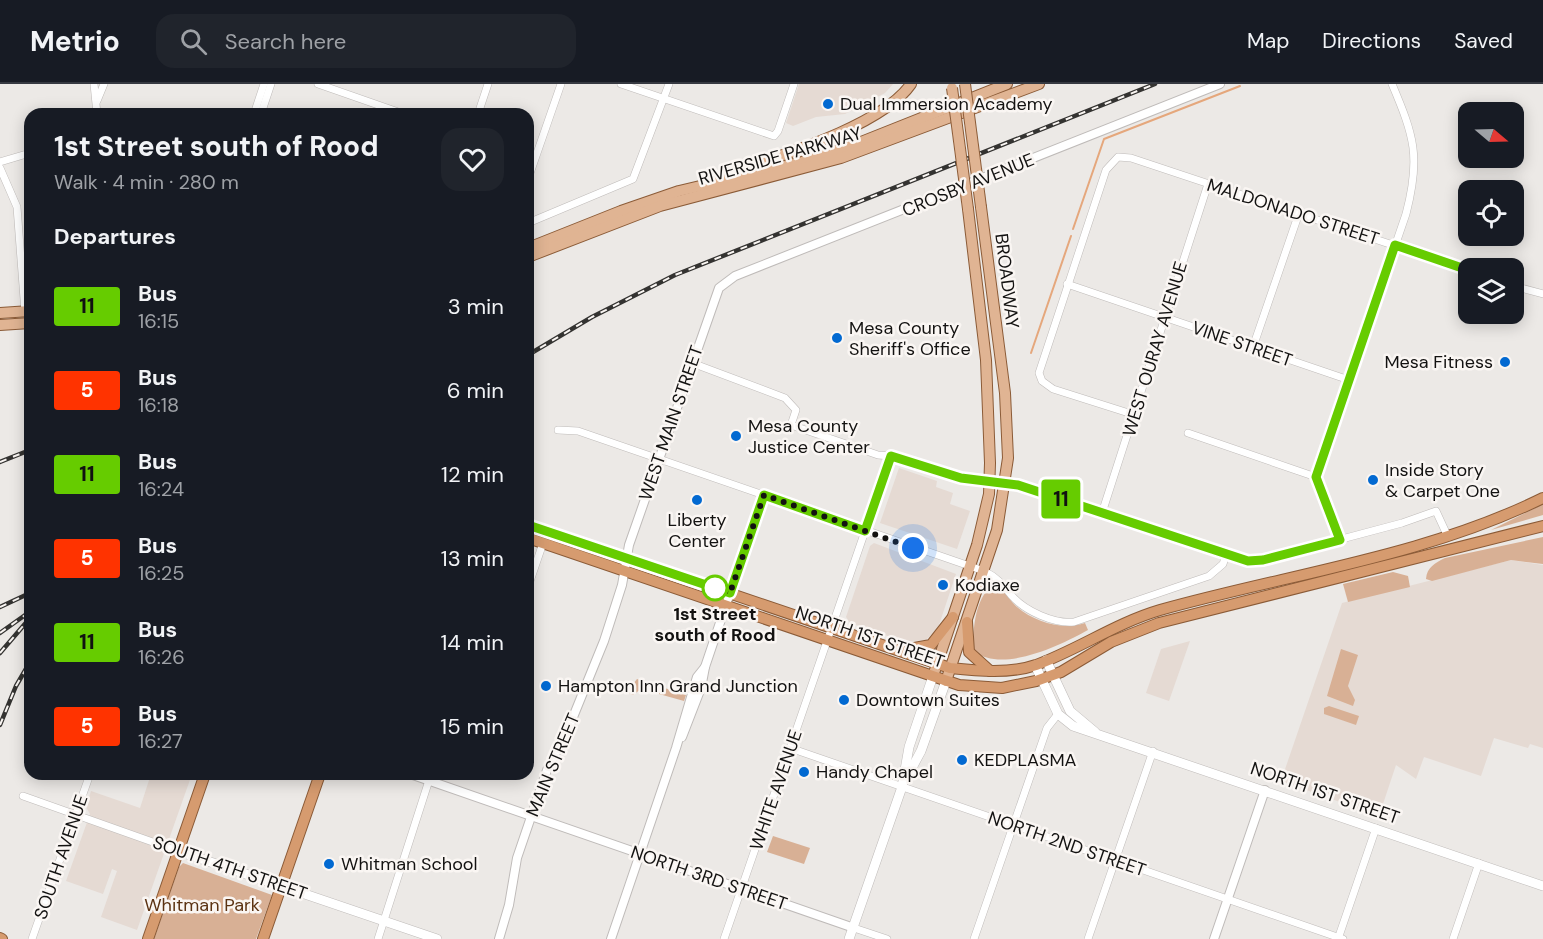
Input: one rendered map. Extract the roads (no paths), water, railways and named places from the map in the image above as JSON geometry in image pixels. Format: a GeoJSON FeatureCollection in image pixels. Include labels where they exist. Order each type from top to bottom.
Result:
{"type":"FeatureCollection","features":[{"type":"Feature","properties":{"kind":"highway"},"geometry":{"type":"LineString","coordinates":[[1046,660],[1110,628],[1160,610],[1448,537],[1515,512],[1543,498]]}},
{"type":"Feature","properties":{"kind":"highway"},"geometry":{"type":"LineString","coordinates":[[1052,675],[1111,642],[1159,623],[1543,526]]}},
{"type":"Feature","properties":{"kind":"highway","name":"NORTH 1ST STREET"},"geometry":{"type":"LineString","coordinates":[[534,527],[950,668],[991,671],[1035,665],[1046,660]]}},
{"type":"Feature","properties":{"kind":"highway","name":"NORTH 1ST STREET"},"geometry":{"type":"LineString","coordinates":[[534,540],[946,681],[970,687],[996,688],[1052,675]]}},
{"type":"Feature","properties":{"kind":"highway"},"geometry":{"type":"LineString","coordinates":[[896,650],[931,645],[953,618]]}},
{"type":"Feature","properties":{"kind":"highway"},"geometry":{"type":"LineString","coordinates":[[967,622],[969,652],[991,671]]}},
{"type":"Feature","properties":{"kind":"highway"},"geometry":{"type":"LineString","coordinates":[[147,939],[203,780]]}},
{"type":"Feature","properties":{"kind":"highway"},"geometry":{"type":"LineString","coordinates":[[263,939],[318,780]]}},
{"type":"Feature","properties":{"kind":"main road"},"geometry":{"type":"LineString","coordinates":[[679,191],[792,151],[870,118],[890,106],[910,84]]}},
{"type":"Feature","properties":{"kind":"main road","name":"BROADWAY"},"geometry":{"type":"LineString","coordinates":[[946,681],[997,530],[1006,482],[1007,410],[965,84]]}},
{"type":"Feature","properties":{"kind":"main road","name":"RIVERSIDE PARKWAY"},"geometry":{"type":"LineString","coordinates":[[534,246],[679,191],[802,162],[851,146],[1007,84]]}},
{"type":"Feature","properties":{"kind":"main road","name":"RIVERSIDE PARKWAY"},"geometry":{"type":"LineString","coordinates":[[534,255],[617,221],[676,201],[841,158],[1039,84]]}},
{"type":"Feature","properties":{"kind":"main road","name":"BROADWAY"},"geometry":{"type":"LineString","coordinates":[[933,676],[982,528],[989,481],[986,360],[952,86]]}},
{"type":"Feature","properties":{"kind":"main road"},"geometry":{"type":"LineString","coordinates":[[0,314],[24,311]]}},
{"type":"Feature","properties":{"kind":"main road"},"geometry":{"type":"LineString","coordinates":[[0,325],[24,323]]}},
{"type":"Feature","properties":{"kind":"main road","name":"NORTH 1ST STREET"},"geometry":{"type":"LineString","coordinates":[[1046,660],[1070,711],[1095,732]]}},
{"type":"Feature","properties":{"kind":"main road"},"geometry":{"type":"LineString","coordinates":[[1035,665],[1058,714]]}},
{"type":"Feature","properties":{"kind":"main road"},"geometry":{"type":"LineString","coordinates":[[902,787],[909,747],[933,676]]}},
{"type":"Feature","properties":{"kind":"main road"},"geometry":{"type":"LineString","coordinates":[[849,939],[902,787],[921,750],[946,681]]}},
{"type":"Feature","properties":{"kind":"main road","name":"NORTH 1ST STREET"},"geometry":{"type":"LineString","coordinates":[[1058,714],[1073,726],[1153,751],[1543,886]]}},
{"type":"Feature","properties":{"kind":"main road","name":"SOUTH 4TH STREET"},"geometry":{"type":"LineString","coordinates":[[178,850],[437,939]]}},
{"type":"Feature","properties":{"kind":"street"},"geometry":{"type":"LineString","coordinates":[[94,84],[97,108]]}},
{"type":"Feature","properties":{"kind":"street"},"geometry":{"type":"LineString","coordinates":[[97,104],[104,84]]}},
{"type":"Feature","properties":{"kind":"street"},"geometry":{"type":"LineString","coordinates":[[256,108],[264,84]]}},
{"type":"Feature","properties":{"kind":"street"},"geometry":{"type":"LineString","coordinates":[[263,108],[271,84]]}},
{"type":"Feature","properties":{"kind":"street"},"geometry":{"type":"LineString","coordinates":[[318,84],[387,108]]}},
{"type":"Feature","properties":{"kind":"street"},"geometry":{"type":"LineString","coordinates":[[480,108],[488,84]]}},
{"type":"Feature","properties":{"kind":"street"},"geometry":{"type":"LineString","coordinates":[[534,162],[561,84]]}},
{"type":"Feature","properties":{"kind":"street"},"geometry":{"type":"LineString","coordinates":[[621,84],[774,136],[778,131],[794,84]]}},
{"type":"Feature","properties":{"kind":"street"},"geometry":{"type":"LineString","coordinates":[[534,220],[622,185],[636,176],[669,84]]}},
{"type":"Feature","properties":{"kind":"street","name":"CROSBY AVENUE"},"geometry":{"type":"LineString","coordinates":[[719,288],[735,276],[1220,84]]}},
{"type":"Feature","properties":{"kind":"street"},"geometry":{"type":"LineString","coordinates":[[1340,540],[1316,477],[1411,193],[1415,150],[1407,120],[1392,84]]}},
{"type":"Feature","properties":{"kind":"street"},"geometry":{"type":"LineString","coordinates":[[0,162],[24,155]]}},
{"type":"Feature","properties":{"kind":"street","name":"MALDONADO STREET"},"geometry":{"type":"LineString","coordinates":[[1067,284],[1106,170],[1118,157],[1126,156],[1458,267]]}},
{"type":"Feature","properties":{"kind":"street"},"geometry":{"type":"LineString","coordinates":[[0,168],[17,207],[24,280]]}},
{"type":"Feature","properties":{"kind":"street","name":"WEST OURAY AVENUE"},"geometry":{"type":"LineString","coordinates":[[1102,513],[1208,184]]}},
{"type":"Feature","properties":{"kind":"street"},"geometry":{"type":"LineString","coordinates":[[1253,348],[1299,213]]}},
{"type":"Feature","properties":{"kind":"street"},"geometry":{"type":"LineString","coordinates":[[1067,284],[1039,367],[1042,381],[1053,389],[1135,415]]}},
{"type":"Feature","properties":{"kind":"street","name":"VINE STREET"},"geometry":{"type":"LineString","coordinates":[[1067,284],[1349,380]]}},
{"type":"Feature","properties":{"kind":"street","name":"WEST MAIN STREET"},"geometry":{"type":"LineString","coordinates":[[626,559],[658,459],[719,288]]}},
{"type":"Feature","properties":{"kind":"street"},"geometry":{"type":"LineString","coordinates":[[1524,289],[1543,294]]}},
{"type":"Feature","properties":{"kind":"street"},"geometry":{"type":"LineString","coordinates":[[692,363],[785,398],[796,410],[791,425],[961,478],[1006,482],[1248,561],[1263,560],[1340,540],[1436,511],[1448,537]]}},
{"type":"Feature","properties":{"kind":"street"},"geometry":{"type":"LineString","coordinates":[[558,430],[578,431],[984,571],[996,577],[1018,601],[1037,614],[1071,623],[1209,576],[1223,564],[1226,555]]}},
{"type":"Feature","properties":{"kind":"street"},"geometry":{"type":"LineString","coordinates":[[1188,433],[1316,477]]}},
{"type":"Feature","properties":{"kind":"street","name":"WHITE AVENUE"},"geometry":{"type":"LineString","coordinates":[[724,939],[891,456]]}},
{"type":"Feature","properties":{"kind":"street"},"geometry":{"type":"LineString","coordinates":[[611,939],[676,748],[697,677],[705,667],[764,495]]}},
{"type":"Feature","properties":{"kind":"street"},"geometry":{"type":"LineString","coordinates":[[534,569],[543,543]]}},
{"type":"Feature","properties":{"kind":"street","name":"MAIN STREET"},"geometry":{"type":"LineString","coordinates":[[499,939],[509,905],[517,858],[530,818],[548,770],[566,735],[597,659],[622,585],[626,559]]}},
{"type":"Feature","properties":{"kind":"street"},"geometry":{"type":"LineString","coordinates":[[974,939],[1047,728],[1058,714]]}},
{"type":"Feature","properties":{"kind":"street","name":"NORTH 2ND STREET"},"geometry":{"type":"LineString","coordinates":[[790,748],[1340,938]]}},
{"type":"Feature","properties":{"kind":"street"},"geometry":{"type":"LineString","coordinates":[[1088,939],[1153,751]]}},
{"type":"Feature","properties":{"kind":"street","name":"SOUTH AVENUE"},"geometry":{"type":"LineString","coordinates":[[32,939],[88,780]]}},
{"type":"Feature","properties":{"kind":"street"},"geometry":{"type":"LineString","coordinates":[[378,939],[429,780]]}},
{"type":"Feature","properties":{"kind":"street","name":"NORTH 3RD STREET"},"geometry":{"type":"LineString","coordinates":[[437,780],[530,818],[887,939]]}},
{"type":"Feature","properties":{"kind":"street"},"geometry":{"type":"LineString","coordinates":[[1214,939],[1265,790]]}},
{"type":"Feature","properties":{"kind":"street","name":"SOUTH 4TH STREET"},"geometry":{"type":"LineString","coordinates":[[22,796],[178,850]]}},
{"type":"Feature","properties":{"kind":"street"},"geometry":{"type":"LineString","coordinates":[[1340,938],[1376,828]]}},
{"type":"Feature","properties":{"kind":"street"},"geometry":{"type":"LineString","coordinates":[[1452,939],[1479,863]]}},
{"type":"Feature","properties":{"kind":"waterway"},"geometry":{"type":"LineString","coordinates":[[1073,229],[1104,139],[1240,86]]}},
{"type":"Feature","properties":{"kind":"waterway"},"geometry":{"type":"LineString","coordinates":[[1031,353],[1071,236]]}},
{"type":"Feature","properties":{"kind":"railway"},"geometry":{"type":"LineString","coordinates":[[534,351],[592,317],[675,275],[1155,84]]}},
{"type":"Feature","properties":{"kind":"railway"},"geometry":{"type":"LineString","coordinates":[[0,462],[24,452]]}},
{"type":"Feature","properties":{"kind":"railway"},"geometry":{"type":"LineString","coordinates":[[0,607],[24,596]]}},
{"type":"Feature","properties":{"kind":"railway"},"geometry":{"type":"LineString","coordinates":[[0,633],[24,616]]}},
{"type":"Feature","properties":{"kind":"railway"},"geometry":{"type":"LineString","coordinates":[[0,653],[24,625]]}},
{"type":"Feature","properties":{"kind":"railway"},"geometry":{"type":"LineString","coordinates":[[0,725],[24,672]]}},
{"type":"Feature","properties":{"kind":"place","name":"Dual Immersion Academy"},"geometry":{"type":"Point","coordinates":[828,104]}},
{"type":"Feature","properties":{"kind":"place","name":"Mesa County Sheriff's Office"},"geometry":{"type":"Point","coordinates":[837,338]}},
{"type":"Feature","properties":{"kind":"place","name":"Mesa Fitness"},"geometry":{"type":"Point","coordinates":[1505,362]}},
{"type":"Feature","properties":{"kind":"place","name":"Mesa County Justice Center"},"geometry":{"type":"Point","coordinates":[736,436]}},
{"type":"Feature","properties":{"kind":"place","name":"Inside Story & Carpet One"},"geometry":{"type":"Point","coordinates":[1373,480]}},
{"type":"Feature","properties":{"kind":"place","name":"Liberty Center"},"geometry":{"type":"Point","coordinates":[697,500]}},
{"type":"Feature","properties":{"kind":"place","name":"Kodiaxe"},"geometry":{"type":"Point","coordinates":[943,585]}},
{"type":"Feature","properties":{"kind":"place","name":"1st Street south of Rood"},"geometry":{"type":"Point","coordinates":[715,588]}},
{"type":"Feature","properties":{"kind":"place","name":"Hampton Inn Grand Junction"},"geometry":{"type":"Point","coordinates":[546,686]}},
{"type":"Feature","properties":{"kind":"place","name":"Downtown Suites"},"geometry":{"type":"Point","coordinates":[844,700]}},
{"type":"Feature","properties":{"kind":"place","name":"KEDPLASMA"},"geometry":{"type":"Point","coordinates":[962,760]}},
{"type":"Feature","properties":{"kind":"place","name":"Handy Chapel"},"geometry":{"type":"Point","coordinates":[804,772]}},
{"type":"Feature","properties":{"kind":"place","name":"Whitman School"},"geometry":{"type":"Point","coordinates":[329,864]}},
{"type":"Feature","properties":{"kind":"park label","name":"Whitman Park"},"geometry":{"type":"Point","coordinates":[202,905]}}]}
